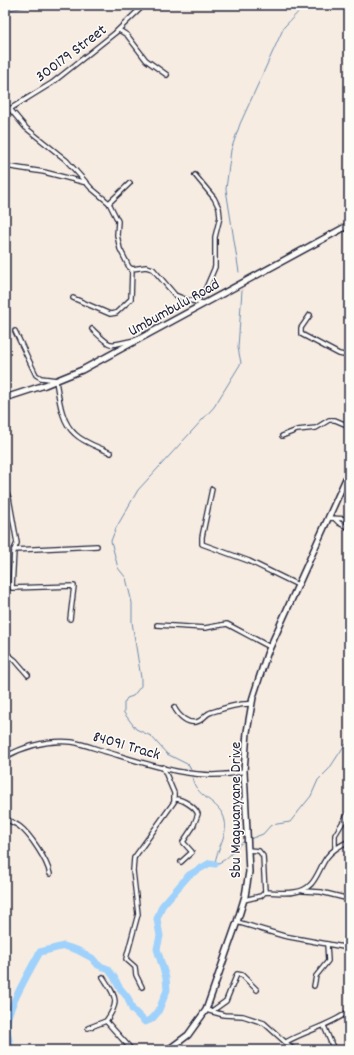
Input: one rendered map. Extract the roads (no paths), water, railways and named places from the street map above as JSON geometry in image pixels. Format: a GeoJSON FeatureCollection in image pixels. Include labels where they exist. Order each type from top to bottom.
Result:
{"type":"FeatureCollection","features":[{"type":"Feature","properties":{"kind":"main road","name":"Umbumbulu Road"},"geometry":{"type":"LineString","coordinates":[[5,398],[57,381],[140,339],[349,225]]}},
{"type":"Feature","properties":{"kind":"main road","name":"Sbu Magwanyane Drive"},"geometry":{"type":"LineString","coordinates":[[172,1049],[195,1028],[209,1010],[244,900],[248,878],[248,849],[244,771],[247,732],[259,677],[270,647],[349,472]]}},
{"type":"Feature","properties":{"kind":"street","name":"300179 Street"},"geometry":{"type":"LineString","coordinates":[[5,112],[52,82],[119,30],[144,5]]}},
{"type":"Feature","properties":{"kind":"street"},"geometry":{"type":"LineString","coordinates":[[119,30],[127,35],[146,60],[167,75]]}},
{"type":"Feature","properties":{"kind":"street"},"geometry":{"type":"LineString","coordinates":[[10,109],[26,128],[73,166],[87,183],[109,204],[118,221],[117,235],[122,252],[128,265],[132,269],[132,299],[115,314],[110,314],[73,298]]}},
{"type":"Feature","properties":{"kind":"street"},"geometry":{"type":"LineString","coordinates":[[5,166],[44,172],[87,183]]}},
{"type":"Feature","properties":{"kind":"street"},"geometry":{"type":"LineString","coordinates":[[194,175],[214,198],[220,217],[215,237],[215,267],[206,288],[196,302]]}},
{"type":"Feature","properties":{"kind":"street"},"geometry":{"type":"LineString","coordinates":[[109,204],[130,183]]}},
{"type":"Feature","properties":{"kind":"street"},"geometry":{"type":"LineString","coordinates":[[132,269],[146,267],[153,269],[172,292],[179,297],[204,304]]}},
{"type":"Feature","properties":{"kind":"street"},"geometry":{"type":"LineString","coordinates":[[310,315],[302,328],[301,334],[339,354],[349,356]]}},
{"type":"Feature","properties":{"kind":"street"},"geometry":{"type":"LineString","coordinates":[[92,329],[106,343],[112,345],[140,339]]}},
{"type":"Feature","properties":{"kind":"street"},"geometry":{"type":"LineString","coordinates":[[15,331],[36,375],[41,378],[57,381],[60,401],[68,424],[74,433],[111,452]]}},
{"type":"Feature","properties":{"kind":"street"},"geometry":{"type":"LineString","coordinates":[[282,436],[297,430],[316,428],[329,420],[335,420],[349,426]]}},
{"type":"Feature","properties":{"kind":"street"},"geometry":{"type":"LineString","coordinates":[[212,489],[202,537],[202,544],[228,552],[298,585]]}},
{"type":"Feature","properties":{"kind":"street"},"geometry":{"type":"LineString","coordinates":[[5,491],[10,498],[16,539],[12,588],[74,586],[70,619]]}},
{"type":"Feature","properties":{"kind":"street"},"geometry":{"type":"LineString","coordinates":[[328,518],[349,519]]}},
{"type":"Feature","properties":{"kind":"street"},"geometry":{"type":"LineString","coordinates":[[334,519],[338,523],[349,528]]}},
{"type":"Feature","properties":{"kind":"street"},"geometry":{"type":"LineString","coordinates":[[14,550],[97,546]]}},
{"type":"Feature","properties":{"kind":"street"},"geometry":{"type":"LineString","coordinates":[[157,625],[205,628],[225,623],[270,647]]}},
{"type":"Feature","properties":{"kind":"street"},"geometry":{"type":"LineString","coordinates":[[5,652],[15,660],[28,675]]}},
{"type":"Feature","properties":{"kind":"street"},"geometry":{"type":"LineString","coordinates":[[174,707],[178,714],[184,719],[195,722],[201,720],[211,712],[240,704],[252,704]]}},
{"type":"Feature","properties":{"kind":"street","name":"84091 Track"},"geometry":{"type":"LineString","coordinates":[[5,757],[35,745],[51,742],[71,742],[163,767],[192,772],[222,775],[244,771]]}},
{"type":"Feature","properties":{"kind":"street"},"geometry":{"type":"LineString","coordinates":[[142,987],[136,975],[135,967],[126,960],[138,914],[133,864],[137,854],[173,806],[176,799],[163,767]]}},
{"type":"Feature","properties":{"kind":"street"},"geometry":{"type":"LineString","coordinates":[[176,799],[181,799],[196,810],[198,814],[193,827],[183,842],[192,852],[181,862]]}},
{"type":"Feature","properties":{"kind":"street"},"geometry":{"type":"LineString","coordinates":[[335,849],[335,835],[349,812]]}},
{"type":"Feature","properties":{"kind":"street"},"geometry":{"type":"LineString","coordinates":[[5,818],[19,826],[31,840],[50,874]]}},
{"type":"Feature","properties":{"kind":"street"},"geometry":{"type":"LineString","coordinates":[[302,891],[316,879],[326,858],[335,849],[349,841]]}},
{"type":"Feature","properties":{"kind":"street"},"geometry":{"type":"LineString","coordinates":[[248,849],[259,851],[263,856],[265,892]]}},
{"type":"Feature","properties":{"kind":"street"},"geometry":{"type":"LineString","coordinates":[[244,900],[259,897],[265,892],[288,893],[302,891],[321,892],[349,899]]}},
{"type":"Feature","properties":{"kind":"street"},"geometry":{"type":"LineString","coordinates":[[237,922],[284,936],[349,948]]}},
{"type":"Feature","properties":{"kind":"street"},"geometry":{"type":"LineString","coordinates":[[314,986],[316,976],[328,961],[326,944]]}},
{"type":"Feature","properties":{"kind":"street"},"geometry":{"type":"LineString","coordinates":[[209,1010],[221,1006],[227,999],[237,974],[242,975],[257,990]]}},
{"type":"Feature","properties":{"kind":"street"},"geometry":{"type":"LineString","coordinates":[[88,1028],[106,1021],[114,1010],[115,999],[103,977]]}},
{"type":"Feature","properties":{"kind":"street"},"geometry":{"type":"LineString","coordinates":[[209,1010],[224,1015],[243,1016],[264,1023],[294,1050]]}},
{"type":"Feature","properties":{"kind":"street"},"geometry":{"type":"LineString","coordinates":[[286,1042],[302,1033],[324,1026],[349,1011]]}},
{"type":"Feature","properties":{"kind":"street"},"geometry":{"type":"LineString","coordinates":[[106,1021],[132,1050]]}},
{"type":"Feature","properties":{"kind":"street"},"geometry":{"type":"LineString","coordinates":[[324,1026],[334,1050]]}},
{"type":"Feature","properties":{"kind":"waterway"},"geometry":{"type":"LineString","coordinates":[[5,11],[34,5]]}},
{"type":"Feature","properties":{"kind":"waterway"},"geometry":{"type":"LineString","coordinates":[[239,272],[226,189],[231,150],[240,124],[284,27],[305,5]]}},
{"type":"Feature","properties":{"kind":"waterway"},"geometry":{"type":"LineString","coordinates":[[192,772],[189,765],[167,754],[151,736],[136,729],[124,713],[124,703],[127,698],[133,696],[141,686],[141,678],[132,622],[132,603],[126,578],[118,568],[111,541],[116,528],[138,490],[214,407],[241,363],[238,348],[242,290]]}},
{"type":"Feature","properties":{"kind":"waterway"},"geometry":{"type":"LineString","coordinates":[[250,839],[263,834],[271,825],[290,822],[311,796],[318,780],[329,769],[344,746],[349,742]]}},
{"type":"Feature","properties":{"kind":"waterway"},"geometry":{"type":"LineString","coordinates":[[192,775],[197,789],[218,808],[225,821],[225,832],[217,853],[215,864],[225,860],[245,841]]}},
{"type":"Feature","properties":{"kind":"waterway"},"geometry":{"type":"LineString","coordinates":[[5,1048],[10,1044],[7,1022],[11,1007],[40,952],[64,946],[77,950],[92,958],[98,965],[108,969],[128,998],[132,1009],[145,1022],[152,1019],[158,1012],[167,990],[166,978],[157,949],[160,936],[157,919],[162,906],[189,875],[210,863],[215,864]]}}]}
